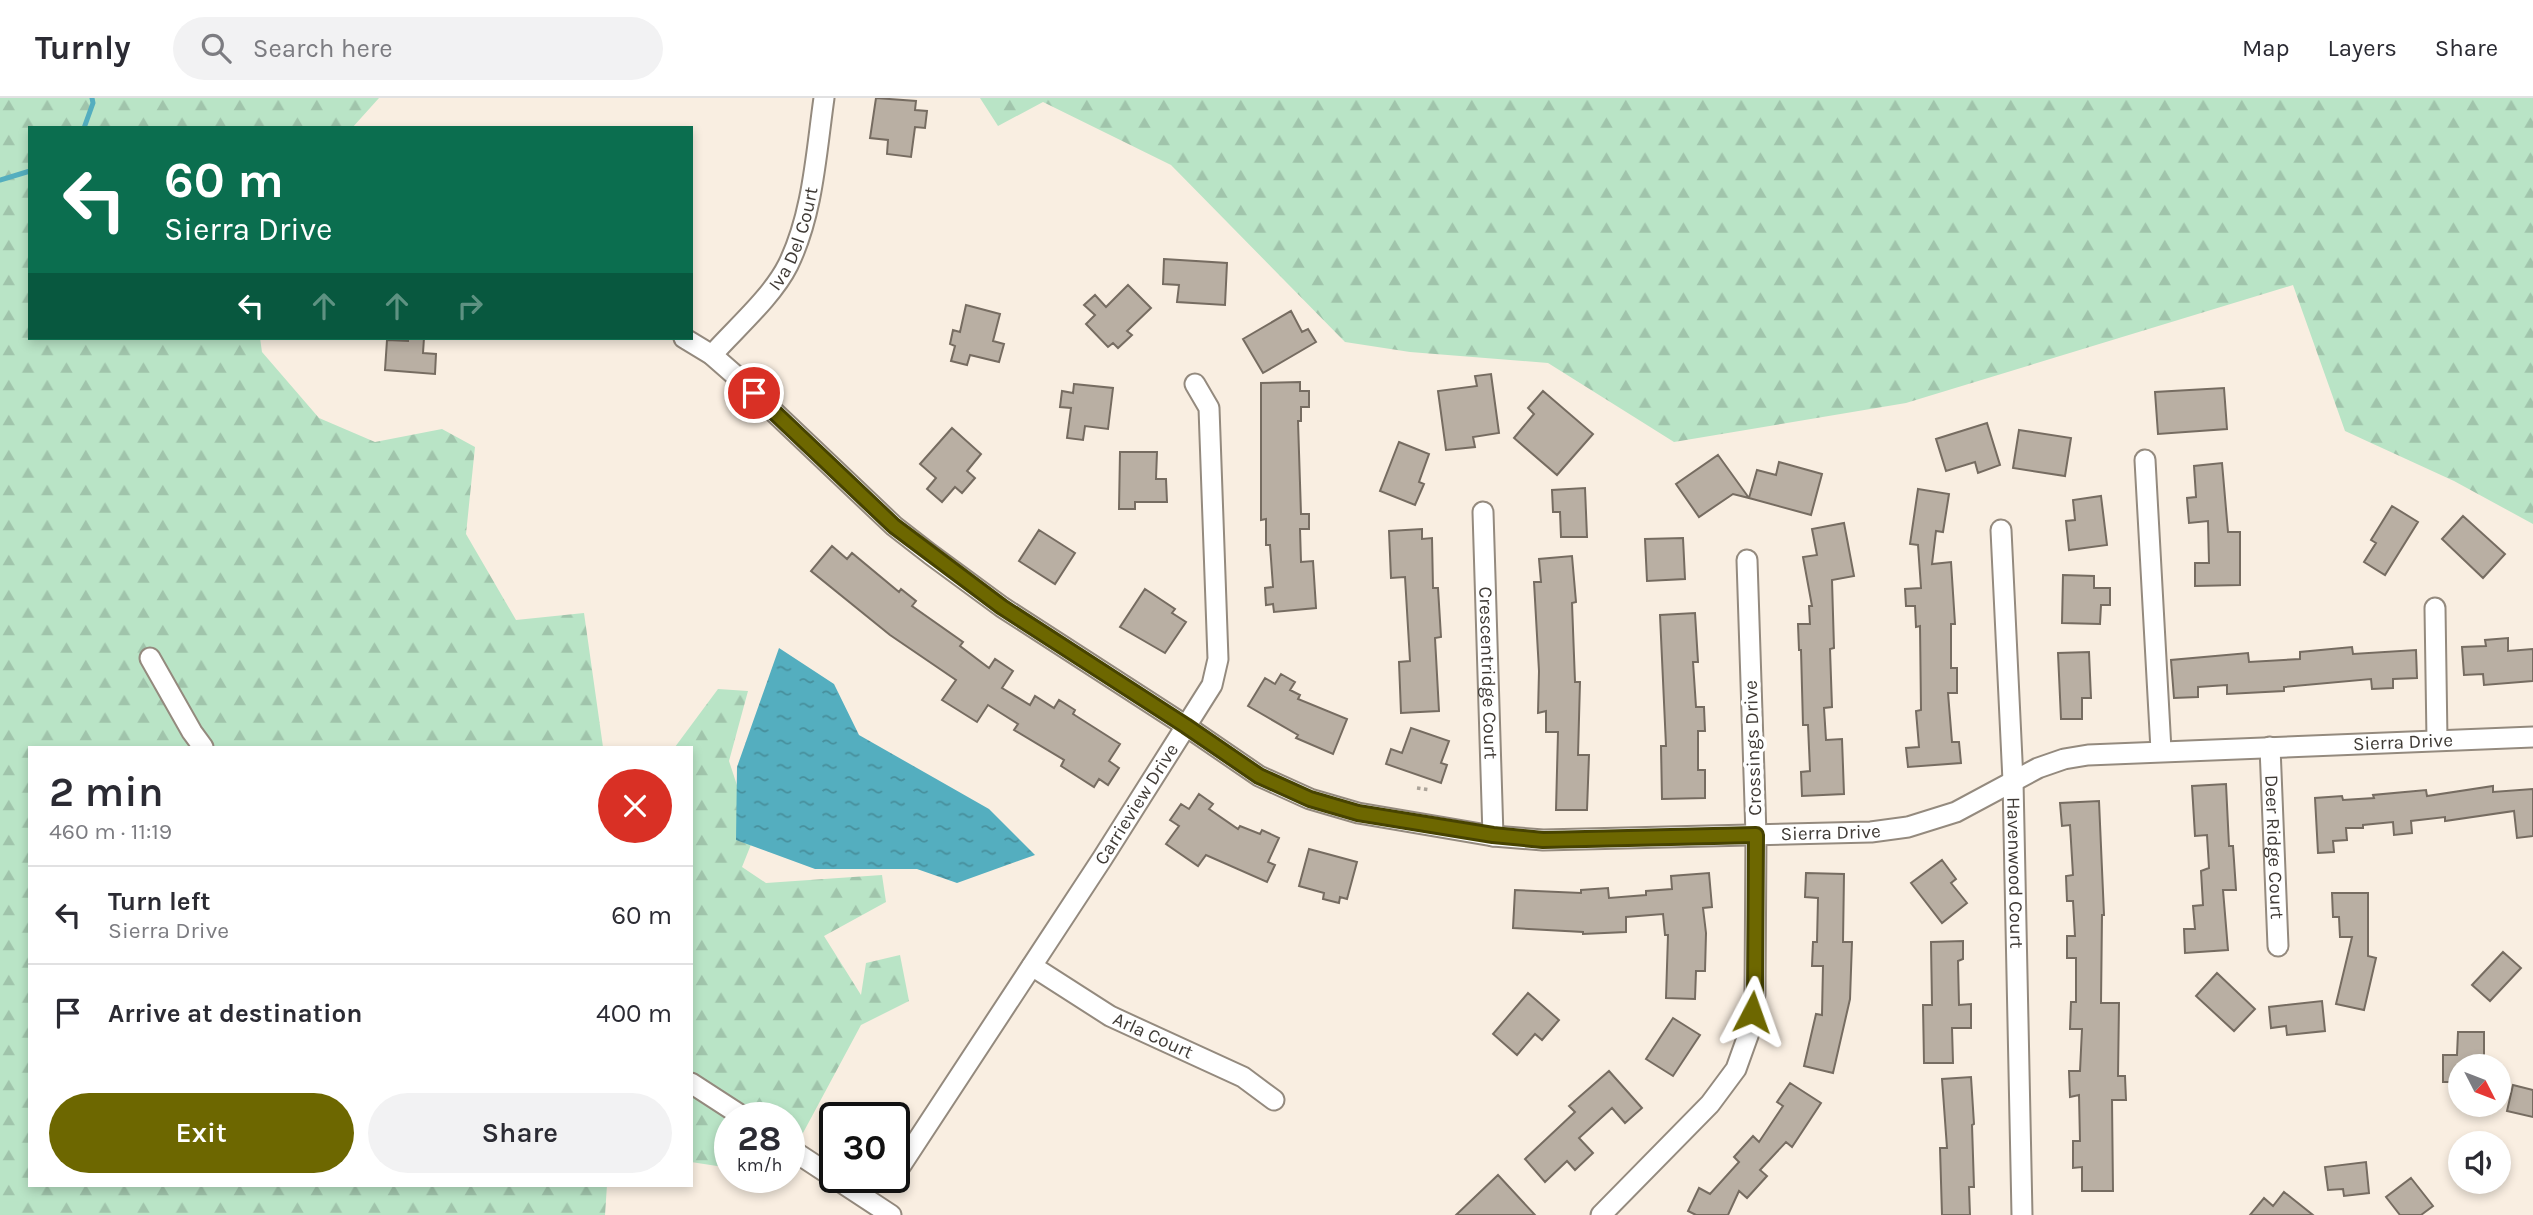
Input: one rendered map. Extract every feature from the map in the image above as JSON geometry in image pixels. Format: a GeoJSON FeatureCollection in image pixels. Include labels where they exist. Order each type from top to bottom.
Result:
{"type":"FeatureCollection","features":[{"type":"Feature","properties":{"kind":"street","name":"Iva Del Court"},"geometry":{"type":"LineString","coordinates":[[712,355],[766,295],[787,267],[804,225],[824,98]]}},
{"type":"Feature","properties":{"kind":"street","name":"Sierra Drive"},"geometry":{"type":"LineString","coordinates":[[687,340],[712,355],[903,533],[1002,607],[1259,776],[1310,799],[1358,813],[1493,835],[1543,840],[1871,832],[1909,827],[1956,811],[2038,768],[2064,759],[2088,755],[2533,737]]}},
{"type":"Feature","properties":{"kind":"street","name":"Carrieview Drive"},"geometry":{"type":"LineString","coordinates":[[910,1153],[1212,685],[1218,659],[1209,408],[1195,384]]}},
{"type":"Feature","properties":{"kind":"street"},"geometry":{"type":"LineString","coordinates":[[2145,460],[2161,750]]}},
{"type":"Feature","properties":{"kind":"street","name":"Crescentridge Court"},"geometry":{"type":"LineString","coordinates":[[1483,512],[1493,835]]}},
{"type":"Feature","properties":{"kind":"street","name":"Havenwood Court"},"geometry":{"type":"LineString","coordinates":[[2001,530],[2013,781],[2022,1215]]}},
{"type":"Feature","properties":{"kind":"street","name":"Crossings Drive"},"geometry":{"type":"LineString","coordinates":[[1606,1213],[1710,1104],[1736,1069],[1750,1030],[1755,994],[1756,835],[1747,561]]}},
{"type":"Feature","properties":{"kind":"street"},"geometry":{"type":"LineString","coordinates":[[2435,608],[2437,740]]}},
{"type":"Feature","properties":{"kind":"street"},"geometry":{"type":"LineString","coordinates":[[150,658],[202,746]]}},
{"type":"Feature","properties":{"kind":"street","name":"Deer Ridge Court"},"geometry":{"type":"LineString","coordinates":[[2270,747],[2278,946]]}},
{"type":"Feature","properties":{"kind":"street","name":"Arla Court"},"geometry":{"type":"LineString","coordinates":[[1032,966],[1110,1016],[1243,1077],[1274,1100]]}},
{"type":"Feature","properties":{"kind":"street"},"geometry":{"type":"LineString","coordinates":[[693,1084],[720,1102]]}},
{"type":"Feature","properties":{"kind":"street"},"geometry":{"type":"LineString","coordinates":[[805,1160],[878,1212]]}},
{"type":"Feature","properties":{"kind":"street","name":"Carrieview Drive"},"geometry":{"type":"LineString","coordinates":[[878,1212],[887,1193]]}},
{"type":"Feature","properties":{"kind":"path"},"geometry":{"type":"LineString","coordinates":[[1417,788],[1430,790]]}},
{"type":"Feature","properties":{"kind":"green space"},"geometry":{"type":"Polygon","coordinates":[[[0,98],[379,98],[354,126],[28,126],[28,340],[260,340],[262,352],[319,418],[375,442],[442,429],[475,447],[466,534],[516,620],[584,613],[603,746],[28,746],[28,1187],[607,1187],[605,1215],[0,1215],[0,98]]]}},
{"type":"Feature","properties":{"kind":"green space"},"geometry":{"type":"Polygon","coordinates":[[[980,98],[2533,98],[2533,524],[2454,481],[2345,431],[2293,285],[1906,403],[1674,442],[1548,363],[1410,352],[1345,342],[1171,165],[1043,102],[998,126],[980,98]]]}},
{"type":"Feature","properties":{"kind":"green space"},"geometry":{"type":"Polygon","coordinates":[[[718,689],[748,691],[729,761],[754,837],[742,867],[766,883],[882,875],[886,902],[824,936],[861,995],[866,963],[900,955],[909,1001],[861,1025],[805,1129],[805,1102],[714,1102],[714,1166],[693,1162],[693,746],[676,746],[718,689]]]}},
{"type":"Feature","properties":{"kind":"water"},"geometry":{"type":"Polygon","coordinates":[[[779,648],[834,684],[859,735],[989,809],[1035,855],[957,883],[917,869],[815,869],[736,840],[737,767],[779,648]]]}},
{"type":"Feature","properties":{"kind":"building"},"geometry":{"type":"Polygon","coordinates":[[[876,98],[916,101],[915,110],[927,111],[925,128],[915,127],[911,157],[887,154],[888,140],[870,138],[876,98]]]}},
{"type":"Feature","properties":{"kind":"building"},"geometry":{"type":"Polygon","coordinates":[[[1164,259],[1227,263],[1225,305],[1177,302],[1179,285],[1163,284],[1164,259]]]}},
{"type":"Feature","properties":{"kind":"building"},"geometry":{"type":"Polygon","coordinates":[[[1128,285],[1151,308],[1127,331],[1132,335],[1118,348],[1113,343],[1108,347],[1086,324],[1095,315],[1084,305],[1095,295],[1106,307],[1128,285]]]}},
{"type":"Feature","properties":{"kind":"building"},"geometry":{"type":"Polygon","coordinates":[[[966,305],[1000,314],[993,341],[1004,344],[999,362],[970,355],[967,365],[951,361],[955,346],[950,344],[953,330],[960,332],[966,305]]]}},
{"type":"Feature","properties":{"kind":"building"},"geometry":{"type":"Polygon","coordinates":[[[1291,311],[1302,332],[1308,329],[1316,342],[1263,373],[1243,339],[1291,311]]]}},
{"type":"Feature","properties":{"kind":"building"},"geometry":{"type":"Polygon","coordinates":[[[387,340],[424,340],[423,353],[436,354],[435,374],[385,370],[387,340]]]}},
{"type":"Feature","properties":{"kind":"building"},"geometry":{"type":"Polygon","coordinates":[[[1491,374],[1499,433],[1473,437],[1475,447],[1446,450],[1438,391],[1477,386],[1475,376],[1491,374]]]}},
{"type":"Feature","properties":{"kind":"building"},"geometry":{"type":"Polygon","coordinates":[[[1300,382],[1300,391],[1309,391],[1309,407],[1301,407],[1301,421],[1298,421],[1301,514],[1309,514],[1309,529],[1300,529],[1301,562],[1313,561],[1316,608],[1274,612],[1273,604],[1266,605],[1265,588],[1273,587],[1270,545],[1266,545],[1266,519],[1261,520],[1261,383],[1300,382]]]}},
{"type":"Feature","properties":{"kind":"building"},"geometry":{"type":"Polygon","coordinates":[[[1074,384],[1113,388],[1108,429],[1085,426],[1083,440],[1067,438],[1071,408],[1060,407],[1062,391],[1073,393],[1074,384]]]}},
{"type":"Feature","properties":{"kind":"building"},"geometry":{"type":"Polygon","coordinates":[[[2224,388],[2227,429],[2158,434],[2155,392],[2224,388]]]}},
{"type":"Feature","properties":{"kind":"building"},"geometry":{"type":"Polygon","coordinates":[[[1543,391],[1593,434],[1557,475],[1514,438],[1534,414],[1528,408],[1543,391]]]}},
{"type":"Feature","properties":{"kind":"building"},"geometry":{"type":"Polygon","coordinates":[[[1987,423],[2000,465],[1978,473],[1975,462],[1946,471],[1936,439],[1987,423]]]}},
{"type":"Feature","properties":{"kind":"building"},"geometry":{"type":"Polygon","coordinates":[[[952,428],[981,454],[967,471],[975,478],[962,493],[955,487],[942,502],[927,489],[936,478],[920,464],[952,428]]]}},
{"type":"Feature","properties":{"kind":"building"},"geometry":{"type":"Polygon","coordinates":[[[2019,430],[2071,438],[2065,476],[2013,468],[2019,430]]]}},
{"type":"Feature","properties":{"kind":"building"},"geometry":{"type":"Polygon","coordinates":[[[1399,442],[1429,454],[1419,482],[1424,484],[1415,505],[1380,491],[1399,442]]]}},
{"type":"Feature","properties":{"kind":"building"},"geometry":{"type":"Polygon","coordinates":[[[1120,452],[1157,452],[1156,479],[1166,479],[1167,502],[1135,502],[1135,509],[1119,509],[1120,452]]]}},
{"type":"Feature","properties":{"kind":"building"},"geometry":{"type":"Polygon","coordinates":[[[1718,455],[1749,498],[1733,494],[1699,517],[1676,484],[1718,455]]]}},
{"type":"Feature","properties":{"kind":"building"},"geometry":{"type":"Polygon","coordinates":[[[1779,462],[1822,474],[1811,515],[1749,498],[1757,470],[1776,475],[1779,462]]]}},
{"type":"Feature","properties":{"kind":"building"},"geometry":{"type":"Polygon","coordinates":[[[2222,463],[2228,532],[2240,532],[2240,585],[2195,586],[2195,563],[2209,563],[2208,521],[2189,523],[2187,498],[2196,497],[2194,466],[2222,463]]]}},
{"type":"Feature","properties":{"kind":"building"},"geometry":{"type":"Polygon","coordinates":[[[1585,488],[1587,537],[1561,537],[1560,512],[1553,512],[1552,490],[1585,488]]]}},
{"type":"Feature","properties":{"kind":"building"},"geometry":{"type":"Polygon","coordinates":[[[1918,489],[1949,494],[1943,532],[1936,531],[1932,564],[1951,562],[1955,624],[1951,624],[1951,668],[1957,668],[1957,693],[1948,693],[1952,742],[1959,742],[1961,763],[1908,767],[1906,748],[1919,747],[1916,711],[1921,710],[1920,626],[1916,627],[1915,606],[1906,606],[1905,589],[1921,588],[1918,545],[1910,544],[1918,489]]]}},
{"type":"Feature","properties":{"kind":"building"},"geometry":{"type":"Polygon","coordinates":[[[2101,496],[2107,545],[2069,550],[2066,521],[2075,520],[2073,500],[2101,496]]]}},
{"type":"Feature","properties":{"kind":"building"},"geometry":{"type":"Polygon","coordinates":[[[2392,506],[2418,522],[2385,575],[2364,562],[2376,543],[2371,540],[2392,506]]]}},
{"type":"Feature","properties":{"kind":"building"},"geometry":{"type":"Polygon","coordinates":[[[2463,516],[2505,554],[2483,578],[2442,539],[2463,516]]]}},
{"type":"Feature","properties":{"kind":"building"},"geometry":{"type":"Polygon","coordinates":[[[1844,523],[1854,576],[1832,580],[1832,707],[1824,708],[1826,740],[1842,739],[1844,794],[1802,796],[1801,772],[1810,771],[1808,725],[1803,725],[1798,624],[1810,624],[1809,606],[1812,606],[1803,557],[1817,555],[1812,529],[1844,523]]]}},
{"type":"Feature","properties":{"kind":"building"},"geometry":{"type":"Polygon","coordinates":[[[1422,529],[1422,539],[1432,538],[1433,588],[1438,588],[1441,637],[1435,638],[1439,711],[1401,713],[1399,662],[1410,661],[1405,577],[1391,578],[1389,531],[1422,529]]]}},
{"type":"Feature","properties":{"kind":"building"},"geometry":{"type":"Polygon","coordinates":[[[1039,530],[1075,553],[1055,584],[1019,561],[1039,530]]]}},
{"type":"Feature","properties":{"kind":"building"},"geometry":{"type":"Polygon","coordinates":[[[1683,538],[1685,579],[1647,581],[1645,539],[1683,538]]]}},
{"type":"Feature","properties":{"kind":"building"},"geometry":{"type":"Polygon","coordinates":[[[832,546],[847,559],[852,553],[899,592],[901,589],[916,601],[912,606],[963,642],[960,646],[989,668],[995,659],[1013,671],[1002,688],[1030,705],[1035,696],[1054,708],[1059,700],[1075,710],[1073,714],[1120,744],[1109,761],[1119,768],[1108,785],[1099,779],[1094,787],[1061,766],[1064,760],[1014,730],[1018,724],[988,705],[977,722],[942,700],[956,680],[890,635],[811,571],[832,546]]]}},
{"type":"Feature","properties":{"kind":"building"},"geometry":{"type":"Polygon","coordinates":[[[1572,556],[1576,602],[1572,603],[1575,682],[1580,682],[1578,755],[1589,755],[1587,810],[1556,810],[1558,732],[1546,732],[1546,711],[1538,713],[1539,671],[1534,582],[1541,582],[1539,559],[1572,556]]]}},
{"type":"Feature","properties":{"kind":"building"},"geometry":{"type":"Polygon","coordinates":[[[2063,575],[2094,576],[2094,588],[2110,588],[2110,605],[2101,605],[2100,624],[2062,623],[2063,575]]]}},
{"type":"Feature","properties":{"kind":"building"},"geometry":{"type":"Polygon","coordinates":[[[1145,589],[1175,609],[1172,613],[1186,622],[1165,653],[1120,627],[1145,589]]]}},
{"type":"Feature","properties":{"kind":"building"},"geometry":{"type":"Polygon","coordinates":[[[1695,613],[1698,662],[1693,662],[1696,707],[1704,707],[1705,731],[1698,731],[1698,770],[1705,770],[1705,798],[1662,799],[1661,746],[1666,746],[1660,615],[1695,613]]]}},
{"type":"Feature","properties":{"kind":"building"},"geometry":{"type":"Polygon","coordinates":[[[2508,638],[2508,651],[2533,649],[2533,681],[2484,685],[2483,674],[2464,675],[2462,647],[2486,646],[2485,640],[2508,638]]]}},
{"type":"Feature","properties":{"kind":"building"},"geometry":{"type":"Polygon","coordinates":[[[2352,647],[2353,654],[2416,650],[2417,678],[2393,679],[2393,688],[2372,689],[2371,679],[2284,687],[2284,691],[2227,694],[2227,685],[2198,687],[2198,697],[2174,698],[2171,660],[2248,653],[2249,662],[2300,659],[2300,652],[2352,647]]]}},
{"type":"Feature","properties":{"kind":"building"},"geometry":{"type":"Polygon","coordinates":[[[2089,652],[2091,698],[2082,698],[2082,719],[2061,719],[2058,653],[2089,652]]]}},
{"type":"Feature","properties":{"kind":"building"},"geometry":{"type":"Polygon","coordinates":[[[1281,674],[1295,682],[1290,690],[1300,695],[1298,699],[1347,719],[1333,754],[1296,738],[1298,735],[1248,706],[1265,678],[1275,684],[1281,674]]]}},
{"type":"Feature","properties":{"kind":"building"},"geometry":{"type":"Polygon","coordinates":[[[1411,728],[1449,741],[1441,763],[1447,765],[1441,783],[1386,764],[1391,749],[1402,753],[1411,728]]]}},
{"type":"Feature","properties":{"kind":"building"},"geometry":{"type":"Polygon","coordinates":[[[2226,784],[2229,846],[2233,846],[2236,890],[2223,890],[2228,950],[2185,953],[2184,929],[2195,929],[2193,906],[2203,905],[2201,871],[2209,868],[2207,835],[2195,836],[2192,786],[2226,784]]]}},
{"type":"Feature","properties":{"kind":"building"},"geometry":{"type":"Polygon","coordinates":[[[2493,786],[2493,792],[2533,789],[2533,836],[2517,838],[2514,811],[2445,821],[2445,817],[2411,821],[2412,833],[2394,835],[2393,822],[2363,825],[2363,828],[2346,828],[2347,840],[2333,841],[2334,852],[2318,853],[2315,798],[2374,798],[2373,795],[2426,790],[2427,796],[2493,786]]]}},
{"type":"Feature","properties":{"kind":"building"},"geometry":{"type":"Polygon","coordinates":[[[1199,794],[1213,804],[1209,809],[1238,829],[1240,826],[1260,834],[1262,830],[1279,838],[1268,862],[1275,865],[1267,882],[1206,855],[1198,866],[1166,844],[1179,826],[1170,820],[1181,804],[1189,809],[1199,794]]]}},
{"type":"Feature","properties":{"kind":"building"},"geometry":{"type":"Polygon","coordinates":[[[2099,801],[2104,915],[2101,1003],[2119,1003],[2118,1076],[2125,1076],[2126,1100],[2112,1100],[2113,1191],[2082,1191],[2082,1167],[2073,1168],[2073,1141],[2080,1141],[2079,1095],[2070,1097],[2069,1071],[2080,1071],[2082,1029],[2070,1029],[2071,1002],[2076,1002],[2076,958],[2067,958],[2067,936],[2075,936],[2073,901],[2067,901],[2066,876],[2073,875],[2070,825],[2062,826],[2060,803],[2099,801]]]}},
{"type":"Feature","properties":{"kind":"building"},"geometry":{"type":"Polygon","coordinates":[[[1309,849],[1357,862],[1347,899],[1340,897],[1339,903],[1323,899],[1324,893],[1299,886],[1309,849]]]}},
{"type":"Feature","properties":{"kind":"building"},"geometry":{"type":"Polygon","coordinates":[[[1942,860],[1956,879],[1951,883],[1967,903],[1942,923],[1911,883],[1942,860]]]}},
{"type":"Feature","properties":{"kind":"building"},"geometry":{"type":"Polygon","coordinates":[[[1709,873],[1712,907],[1703,908],[1706,933],[1705,971],[1696,971],[1695,999],[1666,998],[1668,935],[1665,935],[1663,914],[1626,917],[1626,932],[1583,934],[1513,928],[1515,890],[1581,893],[1581,890],[1608,888],[1609,898],[1646,895],[1646,891],[1672,889],[1671,876],[1709,873]]]}},
{"type":"Feature","properties":{"kind":"building"},"geometry":{"type":"Polygon","coordinates":[[[1806,873],[1844,874],[1843,942],[1852,942],[1850,999],[1833,1073],[1804,1066],[1816,1014],[1822,1015],[1823,966],[1812,966],[1813,942],[1817,942],[1818,898],[1805,897],[1806,873]]]}},
{"type":"Feature","properties":{"kind":"building"},"geometry":{"type":"Polygon","coordinates":[[[2332,893],[2368,893],[2368,956],[2376,958],[2364,1010],[2336,1004],[2352,937],[2340,937],[2339,917],[2333,917],[2332,893]]]}},
{"type":"Feature","properties":{"kind":"building"},"geometry":{"type":"Polygon","coordinates":[[[1963,941],[1963,959],[1958,961],[1959,1005],[1971,1004],[1971,1028],[1952,1028],[1953,1063],[1924,1063],[1923,1005],[1932,1005],[1931,942],[1963,941]]]}},
{"type":"Feature","properties":{"kind":"building"},"geometry":{"type":"Polygon","coordinates":[[[2503,952],[2521,968],[2490,1001],[2472,985],[2503,952]]]}},
{"type":"Feature","properties":{"kind":"building"},"geometry":{"type":"Polygon","coordinates":[[[2217,973],[2255,1009],[2234,1031],[2196,996],[2217,973]]]}},
{"type":"Feature","properties":{"kind":"building"},"geometry":{"type":"Polygon","coordinates":[[[1528,993],[1559,1020],[1542,1040],[1535,1034],[1517,1055],[1493,1034],[1528,993]]]}},
{"type":"Feature","properties":{"kind":"building"},"geometry":{"type":"Polygon","coordinates":[[[2322,1001],[2325,1031],[2287,1035],[2286,1026],[2271,1028],[2269,1007],[2322,1001]]]}},
{"type":"Feature","properties":{"kind":"building"},"geometry":{"type":"Polygon","coordinates":[[[1673,1018],[1700,1035],[1673,1076],[1646,1059],[1673,1018]]]}},
{"type":"Feature","properties":{"kind":"building"},"geometry":{"type":"Polygon","coordinates":[[[2458,1032],[2484,1032],[2484,1054],[2457,1054],[2458,1032]]]}},
{"type":"Feature","properties":{"kind":"building"},"geometry":{"type":"Polygon","coordinates":[[[2443,1055],[2448,1055],[2448,1082],[2443,1082],[2443,1055]]]}},
{"type":"Feature","properties":{"kind":"building"},"geometry":{"type":"Polygon","coordinates":[[[1609,1071],[1642,1108],[1625,1123],[1612,1108],[1579,1138],[1593,1153],[1575,1170],[1567,1161],[1545,1182],[1525,1159],[1575,1112],[1569,1106],[1609,1071]]]}},
{"type":"Feature","properties":{"kind":"building"},"geometry":{"type":"Polygon","coordinates":[[[1971,1077],[1974,1187],[1969,1187],[1970,1215],[1942,1215],[1940,1148],[1947,1148],[1942,1079],[1971,1077]]]}},
{"type":"Feature","properties":{"kind":"building"},"geometry":{"type":"Polygon","coordinates":[[[1790,1083],[1821,1103],[1792,1147],[1786,1142],[1760,1170],[1767,1176],[1747,1198],[1739,1191],[1728,1215],[1696,1215],[1688,1211],[1699,1188],[1710,1194],[1739,1162],[1734,1157],[1753,1136],[1759,1142],[1783,1106],[1777,1102],[1790,1083]]]}},
{"type":"Feature","properties":{"kind":"building"},"geometry":{"type":"Polygon","coordinates":[[[2513,1085],[2533,1090],[2533,1117],[2511,1112],[2513,1085]]]}},
{"type":"Feature","properties":{"kind":"building"},"geometry":{"type":"Polygon","coordinates":[[[2366,1162],[2369,1193],[2344,1196],[2343,1189],[2328,1190],[2325,1167],[2366,1162]]]}},
{"type":"Feature","properties":{"kind":"building"},"geometry":{"type":"Polygon","coordinates":[[[1498,1175],[1535,1215],[1456,1215],[1498,1175]]]}},
{"type":"Feature","properties":{"kind":"building"},"geometry":{"type":"Polygon","coordinates":[[[2411,1178],[2433,1206],[2421,1215],[2400,1215],[2386,1197],[2411,1178]]]}},
{"type":"Feature","properties":{"kind":"building"},"geometry":{"type":"Polygon","coordinates":[[[2284,1192],[2313,1215],[2250,1215],[2264,1198],[2273,1206],[2284,1192]]]}},
{"type":"Feature","properties":{"kind":"waterway"},"geometry":{"type":"LineString","coordinates":[[85,126],[93,103],[92,98]]}},
{"type":"Feature","properties":{"kind":"waterway"},"geometry":{"type":"LineString","coordinates":[[0,180],[28,172]]}},
{"type":"Feature","properties":{"kind":"route"},"geometry":{"type":"LineString","coordinates":[[754,393],[894,526],[1002,607],[1259,776],[1310,799],[1358,813],[1493,835],[1543,840],[1756,835],[1755,994],[1752,1012]]}}]}
